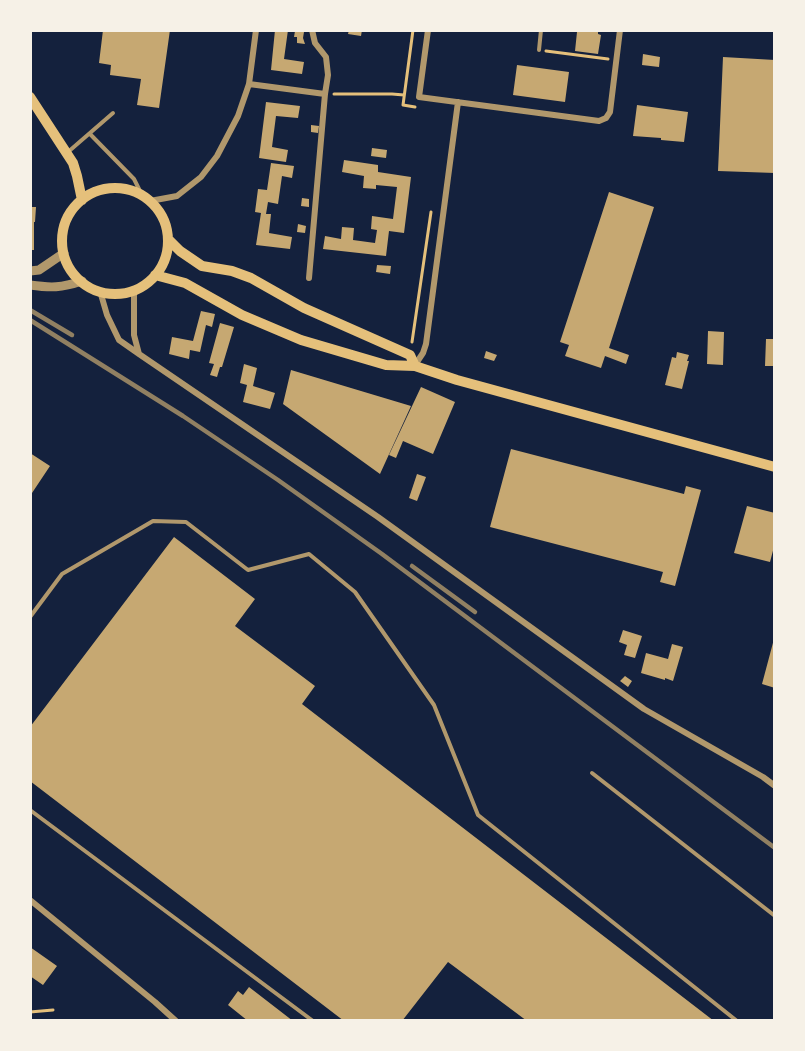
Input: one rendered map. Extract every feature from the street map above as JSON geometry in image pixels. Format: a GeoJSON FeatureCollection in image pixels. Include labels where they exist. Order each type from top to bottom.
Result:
{"type":"FeatureCollection","features":[{"type":"Feature","properties":{"kind":"main road"},"geometry":{"type":"LineString","coordinates":[[30,97],[73,163],[82,200]]}},
{"type":"Feature","properties":{"kind":"main road"},"geometry":{"type":"LineString","coordinates":[[107,188],[121,188],[146,198],[164,220],[168,239],[166,256],[155,275],[134,290],[119,293],[100,291],[81,281],[73,273],[64,253],[63,232],[74,208],[91,194],[107,188]]}},
{"type":"Feature","properties":{"kind":"main road"},"geometry":{"type":"LineString","coordinates":[[168,239],[180,251],[202,266],[232,271],[251,278],[304,308],[458,380],[775,466]]}},
{"type":"Feature","properties":{"kind":"main road"},"geometry":{"type":"LineString","coordinates":[[155,275],[185,283],[242,315],[302,340],[386,365],[413,360]]}},
{"type":"Feature","properties":{"kind":"street"},"geometry":{"type":"LineString","coordinates":[[146,198],[177,196],[201,177],[217,156],[238,116],[249,84],[255,30]]}},
{"type":"Feature","properties":{"kind":"street"},"geometry":{"type":"LineString","coordinates":[[309,278],[328,75],[326,57],[315,44],[312,30]]}},
{"type":"Feature","properties":{"kind":"street"},"geometry":{"type":"LineString","coordinates":[[428,30],[419,96],[599,121],[606,118],[610,112],[620,30]]}},
{"type":"Feature","properties":{"kind":"street"},"geometry":{"type":"LineString","coordinates":[[249,84],[325,94]]}},
{"type":"Feature","properties":{"kind":"street"},"geometry":{"type":"LineString","coordinates":[[413,360],[423,353],[426,344],[458,102]]}},
{"type":"Feature","properties":{"kind":"street"},"geometry":{"type":"LineString","coordinates":[[30,271],[39,270],[64,253]]}},
{"type":"Feature","properties":{"kind":"street"},"geometry":{"type":"LineString","coordinates":[[30,285],[52,288],[68,286],[81,281]]}},
{"type":"Feature","properties":{"kind":"street"},"geometry":{"type":"LineString","coordinates":[[134,290],[134,335],[139,354]]}},
{"type":"Feature","properties":{"kind":"street"},"geometry":{"type":"LineString","coordinates":[[100,291],[107,315],[119,340],[378,516],[644,709],[775,786]]}},
{"type":"Feature","properties":{"kind":"street"},"geometry":{"type":"LineString","coordinates":[[30,900],[176,1021]]}},
{"type":"Feature","properties":{"kind":"lane"},"geometry":{"type":"LineString","coordinates":[[539,50],[541,30]]}},
{"type":"Feature","properties":{"kind":"lane"},"geometry":{"type":"LineString","coordinates":[[66,153],[113,113]]}},
{"type":"Feature","properties":{"kind":"lane"},"geometry":{"type":"LineString","coordinates":[[90,134],[134,179],[146,198]]}},
{"type":"Feature","properties":{"kind":"lane"},"geometry":{"type":"LineString","coordinates":[[30,617],[62,574],[153,521],[186,522],[248,570],[309,554],[355,592],[434,705],[478,815],[737,1021]]}},
{"type":"Feature","properties":{"kind":"lane"},"geometry":{"type":"LineString","coordinates":[[592,773],[775,916]]}},
{"type":"Feature","properties":{"kind":"lane"},"geometry":{"type":"LineString","coordinates":[[30,810],[313,1021]]}},
{"type":"Feature","properties":{"kind":"path"},"geometry":{"type":"LineString","coordinates":[[413,30],[403,105],[426,108]]}},
{"type":"Feature","properties":{"kind":"path"},"geometry":{"type":"LineString","coordinates":[[539,50],[616,60]]}},
{"type":"Feature","properties":{"kind":"path"},"geometry":{"type":"LineString","coordinates":[[325,94],[404,95]]}},
{"type":"Feature","properties":{"kind":"path"},"geometry":{"type":"LineString","coordinates":[[413,360],[433,204]]}},
{"type":"Feature","properties":{"kind":"path"},"geometry":{"type":"LineString","coordinates":[[30,1012],[53,1010]]}},
{"type":"Feature","properties":{"kind":"building"},"geometry":{"type":"Polygon","coordinates":[[[103,30],[170,30],[159,108],[137,105],[141,79],[110,75],[111,65],[99,63],[103,30]]]}},
{"type":"Feature","properties":{"kind":"building"},"geometry":{"type":"Polygon","coordinates":[[[275,30],[288,30],[284,59],[304,62],[302,74],[271,70],[275,30]]]}},
{"type":"Feature","properties":{"kind":"building"},"geometry":{"type":"Polygon","coordinates":[[[349,30],[362,30],[361,36],[348,34],[349,30]]]}},
{"type":"Feature","properties":{"kind":"building"},"geometry":{"type":"Polygon","coordinates":[[[598,30],[598,34],[601,35],[598,54],[575,51],[577,32],[598,30]]]}},
{"type":"Feature","properties":{"kind":"building"},"geometry":{"type":"Polygon","coordinates":[[[295,31],[304,32],[305,44],[297,43],[297,37],[294,37],[295,31]]]}},
{"type":"Feature","properties":{"kind":"building"},"geometry":{"type":"Polygon","coordinates":[[[643,54],[660,57],[659,67],[642,65],[643,54]]]}},
{"type":"Feature","properties":{"kind":"building"},"geometry":{"type":"Polygon","coordinates":[[[723,57],[775,60],[775,173],[718,171],[723,57]]]}},
{"type":"Feature","properties":{"kind":"building"},"geometry":{"type":"Polygon","coordinates":[[[517,65],[569,72],[565,102],[513,95],[517,65]]]}},
{"type":"Feature","properties":{"kind":"building"},"geometry":{"type":"Polygon","coordinates":[[[266,102],[300,106],[298,118],[276,116],[272,147],[288,150],[286,162],[259,158],[266,102]]]}},
{"type":"Feature","properties":{"kind":"building"},"geometry":{"type":"Polygon","coordinates":[[[637,105],[688,112],[684,142],[633,136],[637,105]]]}},
{"type":"Feature","properties":{"kind":"building"},"geometry":{"type":"Polygon","coordinates":[[[311,125],[319,126],[318,133],[311,132],[311,125]]]}},
{"type":"Feature","properties":{"kind":"building"},"geometry":{"type":"Polygon","coordinates":[[[372,148],[387,150],[386,158],[371,156],[372,148]]]}},
{"type":"Feature","properties":{"kind":"building"},"geometry":{"type":"Polygon","coordinates":[[[344,160],[378,165],[378,172],[411,177],[404,233],[389,231],[386,256],[323,249],[325,236],[341,239],[342,227],[354,228],[353,240],[375,243],[377,230],[371,229],[372,216],[393,219],[397,187],[376,185],[376,189],[363,188],[364,176],[342,172],[344,160]]]}},
{"type":"Feature","properties":{"kind":"building"},"geometry":{"type":"Polygon","coordinates":[[[271,163],[294,166],[292,178],[282,176],[278,204],[268,202],[266,214],[271,214],[269,233],[292,237],[290,249],[256,245],[261,213],[255,212],[258,189],[267,190],[271,163]]]}},
{"type":"Feature","properties":{"kind":"building"},"geometry":{"type":"Polygon","coordinates":[[[609,192],[654,207],[609,348],[629,355],[626,364],[605,356],[601,368],[565,356],[569,345],[560,342],[609,192]]]}},
{"type":"Feature","properties":{"kind":"building"},"geometry":{"type":"Polygon","coordinates":[[[302,198],[309,199],[309,207],[301,206],[302,198]]]}},
{"type":"Feature","properties":{"kind":"building"},"geometry":{"type":"Polygon","coordinates":[[[30,207],[36,207],[34,250],[30,250],[30,207]]]}},
{"type":"Feature","properties":{"kind":"building"},"geometry":{"type":"Polygon","coordinates":[[[298,224],[306,226],[305,233],[297,232],[298,224]]]}},
{"type":"Feature","properties":{"kind":"building"},"geometry":{"type":"Polygon","coordinates":[[[377,265],[391,266],[390,274],[376,272],[377,265]]]}},
{"type":"Feature","properties":{"kind":"building"},"geometry":{"type":"Polygon","coordinates":[[[201,311],[215,314],[212,327],[206,325],[200,352],[190,350],[189,359],[169,354],[172,337],[193,341],[201,311]]]}},
{"type":"Feature","properties":{"kind":"building"},"geometry":{"type":"Polygon","coordinates":[[[220,323],[234,327],[217,377],[210,375],[214,364],[209,363],[220,323]]]}},
{"type":"Feature","properties":{"kind":"building"},"geometry":{"type":"Polygon","coordinates":[[[708,331],[724,332],[723,365],[707,364],[708,331]]]}},
{"type":"Feature","properties":{"kind":"building"},"geometry":{"type":"Polygon","coordinates":[[[766,339],[775,339],[775,366],[765,366],[766,339]]]}},
{"type":"Feature","properties":{"kind":"building"},"geometry":{"type":"Polygon","coordinates":[[[486,351],[497,355],[494,361],[484,358],[486,351]]]}},
{"type":"Feature","properties":{"kind":"building"},"geometry":{"type":"Polygon","coordinates":[[[677,352],[689,355],[682,389],[665,385],[672,357],[676,358],[677,352]]]}},
{"type":"Feature","properties":{"kind":"building"},"geometry":{"type":"Polygon","coordinates":[[[244,364],[257,368],[253,386],[275,393],[270,409],[243,402],[247,385],[240,383],[244,364]]]}},
{"type":"Feature","properties":{"kind":"building"},"geometry":{"type":"Polygon","coordinates":[[[291,370],[411,406],[380,474],[283,404],[291,370]]]}},
{"type":"Feature","properties":{"kind":"building"},"geometry":{"type":"Polygon","coordinates":[[[421,387],[455,402],[433,454],[403,441],[396,458],[389,455],[421,387]]]}},
{"type":"Feature","properties":{"kind":"building"},"geometry":{"type":"Polygon","coordinates":[[[511,449],[684,494],[686,486],[701,490],[675,586],[660,582],[663,572],[490,527],[511,449]]]}},
{"type":"Feature","properties":{"kind":"building"},"geometry":{"type":"Polygon","coordinates":[[[30,453],[50,466],[30,496],[30,453]]]}},
{"type":"Feature","properties":{"kind":"building"},"geometry":{"type":"Polygon","coordinates":[[[417,474],[426,477],[417,501],[409,498],[417,474]]]}},
{"type":"Feature","properties":{"kind":"building"},"geometry":{"type":"Polygon","coordinates":[[[747,506],[775,513],[775,543],[770,562],[734,553],[747,506]]]}},
{"type":"Feature","properties":{"kind":"building"},"geometry":{"type":"Polygon","coordinates":[[[174,537],[255,599],[235,626],[315,686],[302,704],[714,1021],[527,1021],[448,962],[402,1021],[344,1021],[30,781],[30,727],[174,537]]]}},
{"type":"Feature","properties":{"kind":"building"},"geometry":{"type":"Polygon","coordinates":[[[623,630],[642,636],[635,658],[624,655],[627,645],[619,642],[623,630]]]}},
{"type":"Feature","properties":{"kind":"building"},"geometry":{"type":"Polygon","coordinates":[[[775,639],[775,688],[762,684],[775,639]]]}},
{"type":"Feature","properties":{"kind":"building"},"geometry":{"type":"Polygon","coordinates":[[[672,644],[683,647],[673,681],[641,673],[646,653],[668,659],[672,644]]]}},
{"type":"Feature","properties":{"kind":"building"},"geometry":{"type":"Polygon","coordinates":[[[625,676],[632,681],[628,687],[620,681],[625,676]]]}},
{"type":"Feature","properties":{"kind":"building"},"geometry":{"type":"Polygon","coordinates":[[[30,947],[57,966],[43,985],[30,976],[30,947]]]}},
{"type":"Feature","properties":{"kind":"building"},"geometry":{"type":"Polygon","coordinates":[[[249,987],[293,1021],[248,1021],[228,1005],[238,991],[243,995],[249,987]]]}},
{"type":"Feature","properties":{"kind":"railway"},"geometry":{"type":"LineString","coordinates":[[30,310],[72,335]]}},
{"type":"Feature","properties":{"kind":"railway"},"geometry":{"type":"LineString","coordinates":[[30,320],[183,416],[278,480],[382,554],[775,848]]}},
{"type":"Feature","properties":{"kind":"railway"},"geometry":{"type":"LineString","coordinates":[[412,566],[475,612]]}}]}
